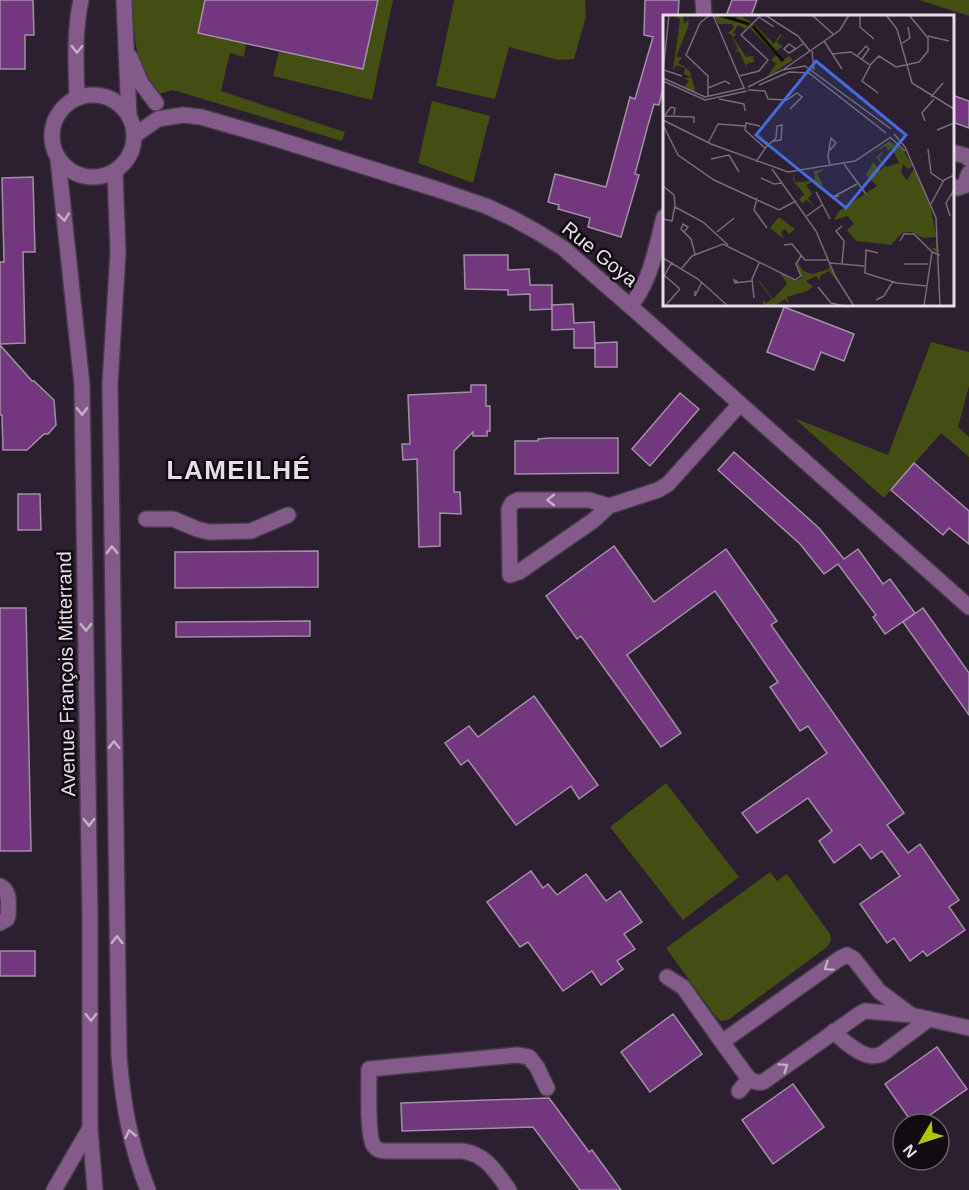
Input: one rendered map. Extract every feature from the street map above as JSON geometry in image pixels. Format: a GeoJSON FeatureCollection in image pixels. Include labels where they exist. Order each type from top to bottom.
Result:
{"type":"FeatureCollection","features":[{"type":"Feature","properties":{"kind":"street"},"geometry":{"type":"LineString","coordinates":[[76,98],[77,31],[81,0]]}},
{"type":"Feature","properties":{"kind":"street"},"geometry":{"type":"LineString","coordinates":[[124,0],[127,109],[135,135],[130,156],[115,172],[103,177],[90,178],[78,175],[58,159],[54,151],[52,133],[57,116],[65,105],[76,98],[88,95],[112,99],[127,109]]}},
{"type":"Feature","properties":{"kind":"street"},"geometry":{"type":"LineString","coordinates":[[703,0],[704,15]]}},
{"type":"Feature","properties":{"kind":"street"},"geometry":{"type":"LineString","coordinates":[[125,44],[141,83],[156,103]]}},
{"type":"Feature","properties":{"kind":"street","name":"Rue Goya"},"geometry":{"type":"LineString","coordinates":[[127,109],[156,103],[183,115]]}},
{"type":"Feature","properties":{"kind":"street","name":"Rue Goya"},"geometry":{"type":"LineString","coordinates":[[135,135],[158,118],[183,115],[201,117],[374,169],[486,206],[539,233],[562,248],[630,306],[969,608]]}},
{"type":"Feature","properties":{"kind":"street"},"geometry":{"type":"LineString","coordinates":[[954,153],[969,159]]}},
{"type":"Feature","properties":{"kind":"street","name":"Avenue François Mitterrand"},"geometry":{"type":"LineString","coordinates":[[58,159],[82,385],[90,920],[90,1128],[94,1190]]}},
{"type":"Feature","properties":{"kind":"street"},"geometry":{"type":"LineString","coordinates":[[115,172],[118,252],[110,384],[118,1056],[130,1138],[147,1190]]}},
{"type":"Feature","properties":{"kind":"street"},"geometry":{"type":"LineString","coordinates":[[954,187],[964,186],[969,173]]}},
{"type":"Feature","properties":{"kind":"street"},"geometry":{"type":"LineString","coordinates":[[630,306],[639,296],[647,279],[663,221]]}},
{"type":"Feature","properties":{"kind":"street"},"geometry":{"type":"LineString","coordinates":[[609,506],[589,500],[518,500],[512,503],[509,509],[510,575],[519,572],[594,520],[609,506],[658,490],[668,484],[740,404]]}},
{"type":"Feature","properties":{"kind":"street"},"geometry":{"type":"LineString","coordinates":[[146,519],[173,519],[197,530],[209,532],[251,531],[288,515]]}},
{"type":"Feature","properties":{"kind":"street"},"geometry":{"type":"LineString","coordinates":[[0,886],[4,887],[8,893],[9,916],[0,923]]}},
{"type":"Feature","properties":{"kind":"street"},"geometry":{"type":"LineString","coordinates":[[722,1042],[847,955],[854,959],[887,999],[911,1015]]}},
{"type":"Feature","properties":{"kind":"street"},"geometry":{"type":"LineString","coordinates":[[667,976],[683,987],[722,1042],[744,1085],[763,1082],[865,1011],[911,1015],[969,1028]]}},
{"type":"Feature","properties":{"kind":"street"},"geometry":{"type":"LineString","coordinates":[[834,1031],[840,1038],[865,1054],[874,1056],[882,1054],[929,1020]]}},
{"type":"Feature","properties":{"kind":"street"},"geometry":{"type":"LineString","coordinates":[[509,1190],[486,1160],[470,1152],[386,1151],[375,1148],[370,1136],[369,1069],[517,1055],[529,1058],[537,1067],[547,1088]]}},
{"type":"Feature","properties":{"kind":"street"},"geometry":{"type":"LineString","coordinates":[[54,1190],[90,1128]]}},
{"type":"Feature","properties":{"kind":"green space"},"geometry":{"type":"Polygon","coordinates":[[[133,0],[205,0],[198,33],[246,44],[244,57],[230,53],[221,91],[345,132],[342,141],[173,90],[159,94],[151,85],[140,63],[135,38],[133,0]]]}},
{"type":"Feature","properties":{"kind":"green space"},"geometry":{"type":"Polygon","coordinates":[[[378,0],[393,0],[372,100],[273,76],[279,51],[363,69],[378,0]]]}},
{"type":"Feature","properties":{"kind":"green space"},"geometry":{"type":"Polygon","coordinates":[[[454,0],[585,0],[586,17],[574,59],[558,60],[509,47],[495,99],[436,86],[454,0]]]}},
{"type":"Feature","properties":{"kind":"green space"},"geometry":{"type":"Polygon","coordinates":[[[919,0],[969,0],[969,16],[919,0]]]}},
{"type":"Feature","properties":{"kind":"green space"},"geometry":{"type":"Polygon","coordinates":[[[432,101],[490,116],[473,183],[418,163],[432,101]]]}},
{"type":"Feature","properties":{"kind":"green space"},"geometry":{"type":"Polygon","coordinates":[[[931,342],[969,352],[969,386],[958,427],[969,437],[969,457],[941,433],[884,498],[794,418],[888,455],[931,342]]]}},
{"type":"Feature","properties":{"kind":"green space"},"geometry":{"type":"Polygon","coordinates":[[[666,783],[739,877],[683,920],[610,827],[666,783]]]}},
{"type":"Feature","properties":{"kind":"green space"},"geometry":{"type":"Polygon","coordinates":[[[770,872],[777,881],[787,874],[830,934],[831,941],[827,947],[728,1020],[721,1021],[666,948],[770,872]]]}},
{"type":"Feature","properties":{"kind":"building"},"geometry":{"type":"Polygon","coordinates":[[[0,0],[33,0],[34,35],[25,35],[25,69],[0,69],[0,0]]]}},
{"type":"Feature","properties":{"kind":"building"},"geometry":{"type":"Polygon","coordinates":[[[205,0],[378,0],[363,69],[198,33],[205,0]]]}},
{"type":"Feature","properties":{"kind":"building"},"geometry":{"type":"Polygon","coordinates":[[[645,0],[679,0],[678,15],[663,15],[663,88],[659,105],[654,104],[648,125],[635,174],[639,175],[621,237],[588,227],[590,218],[558,209],[559,205],[548,202],[555,174],[606,187],[630,97],[635,99],[653,37],[644,35],[645,0]]]}},
{"type":"Feature","properties":{"kind":"building"},"geometry":{"type":"Polygon","coordinates":[[[732,0],[757,0],[751,15],[726,15],[732,0]]]}},
{"type":"Feature","properties":{"kind":"building"},"geometry":{"type":"Polygon","coordinates":[[[954,96],[969,101],[969,128],[954,123],[954,96]]]}},
{"type":"Feature","properties":{"kind":"building"},"geometry":{"type":"Polygon","coordinates":[[[33,177],[35,252],[23,252],[25,343],[0,344],[0,262],[4,262],[2,178],[33,177]]]}},
{"type":"Feature","properties":{"kind":"building"},"geometry":{"type":"Polygon","coordinates":[[[464,255],[508,255],[508,270],[529,269],[530,285],[552,285],[552,309],[530,310],[530,294],[508,295],[508,290],[465,289],[464,255]]]}},
{"type":"Feature","properties":{"kind":"building"},"geometry":{"type":"Polygon","coordinates":[[[573,304],[574,323],[594,322],[595,348],[574,348],[574,329],[552,330],[552,305],[573,304]]]}},
{"type":"Feature","properties":{"kind":"building"},"geometry":{"type":"Polygon","coordinates":[[[784,307],[854,334],[844,361],[821,352],[814,370],[767,352],[784,307]]]}},
{"type":"Feature","properties":{"kind":"building"},"geometry":{"type":"Polygon","coordinates":[[[617,342],[617,367],[595,367],[595,343],[617,342]]]}},
{"type":"Feature","properties":{"kind":"building"},"geometry":{"type":"Polygon","coordinates":[[[0,345],[32,381],[54,400],[56,425],[27,450],[3,450],[2,415],[0,415],[0,345]]]}},
{"type":"Feature","properties":{"kind":"building"},"geometry":{"type":"Polygon","coordinates":[[[471,385],[486,385],[486,406],[490,406],[490,431],[487,431],[487,436],[473,436],[473,432],[454,451],[454,492],[460,492],[461,514],[440,513],[440,546],[419,547],[417,459],[403,460],[402,444],[410,444],[408,395],[471,392],[471,385]]]}},
{"type":"Feature","properties":{"kind":"building"},"geometry":{"type":"Polygon","coordinates":[[[680,393],[699,409],[650,466],[632,449],[680,393]]]}},
{"type":"Feature","properties":{"kind":"building"},"geometry":{"type":"Polygon","coordinates":[[[618,438],[618,473],[515,474],[515,441],[538,441],[538,439],[618,438]]]}},
{"type":"Feature","properties":{"kind":"building"},"geometry":{"type":"Polygon","coordinates":[[[734,452],[819,528],[844,559],[858,549],[883,584],[890,579],[915,613],[885,634],[873,617],[876,615],[838,564],[824,574],[800,544],[718,470],[734,452]]]}},
{"type":"Feature","properties":{"kind":"building"},"geometry":{"type":"Polygon","coordinates":[[[914,463],[969,511],[969,544],[949,528],[943,535],[891,490],[914,463]]]}},
{"type":"Feature","properties":{"kind":"building"},"geometry":{"type":"Polygon","coordinates":[[[18,494],[40,494],[41,530],[18,530],[18,494]]]}},
{"type":"Feature","properties":{"kind":"building"},"geometry":{"type":"Polygon","coordinates":[[[614,546],[654,602],[726,549],[777,621],[771,625],[904,813],[887,825],[908,853],[920,844],[959,900],[949,907],[965,930],[927,956],[923,951],[910,961],[894,938],[887,943],[860,904],[900,876],[882,851],[871,859],[860,844],[834,863],[819,841],[832,831],[808,798],[757,833],[742,813],[827,753],[808,726],[800,731],[770,687],[778,682],[715,591],[627,655],[681,733],[661,747],[581,636],[577,639],[546,596],[614,546]]]}},
{"type":"Feature","properties":{"kind":"building"},"geometry":{"type":"Polygon","coordinates":[[[318,551],[318,587],[175,588],[175,552],[318,551]]]}},
{"type":"Feature","properties":{"kind":"building"},"geometry":{"type":"Polygon","coordinates":[[[0,608],[26,608],[31,851],[0,851],[0,608]]]}},
{"type":"Feature","properties":{"kind":"building"},"geometry":{"type":"Polygon","coordinates":[[[923,608],[969,673],[969,715],[903,622],[923,608]]]}},
{"type":"Feature","properties":{"kind":"building"},"geometry":{"type":"Polygon","coordinates":[[[310,621],[310,636],[176,637],[176,622],[310,621]]]}},
{"type":"Feature","properties":{"kind":"building"},"geometry":{"type":"Polygon","coordinates":[[[534,696],[598,785],[579,799],[571,786],[516,825],[468,760],[461,765],[445,743],[469,726],[478,737],[534,696]]]}},
{"type":"Feature","properties":{"kind":"building"},"geometry":{"type":"Polygon","coordinates":[[[531,871],[543,888],[548,884],[557,895],[586,874],[606,901],[620,891],[642,922],[624,934],[635,949],[617,961],[623,969],[601,985],[592,971],[563,991],[528,942],[520,947],[487,902],[531,871]]]}},
{"type":"Feature","properties":{"kind":"building"},"geometry":{"type":"Polygon","coordinates":[[[0,951],[35,951],[35,976],[0,976],[0,951]]]}},
{"type":"Feature","properties":{"kind":"building"},"geometry":{"type":"Polygon","coordinates":[[[673,1014],[702,1054],[650,1092],[621,1052],[673,1014]]]}},
{"type":"Feature","properties":{"kind":"building"},"geometry":{"type":"Polygon","coordinates":[[[937,1047],[967,1089],[934,1112],[905,1112],[885,1084],[937,1047]]]}},
{"type":"Feature","properties":{"kind":"building"},"geometry":{"type":"Polygon","coordinates":[[[793,1084],[824,1127],[773,1164],[742,1120],[793,1084]]]}},
{"type":"Feature","properties":{"kind":"building"},"geometry":{"type":"Polygon","coordinates":[[[549,1098],[589,1152],[592,1150],[621,1190],[580,1190],[533,1127],[402,1131],[401,1103],[549,1098]]]}},
{"type":"Feature","properties":{"kind":"district","name":"LAMEILHÉ"},"geometry":{"type":"Point","coordinates":[239,470]}}]}
